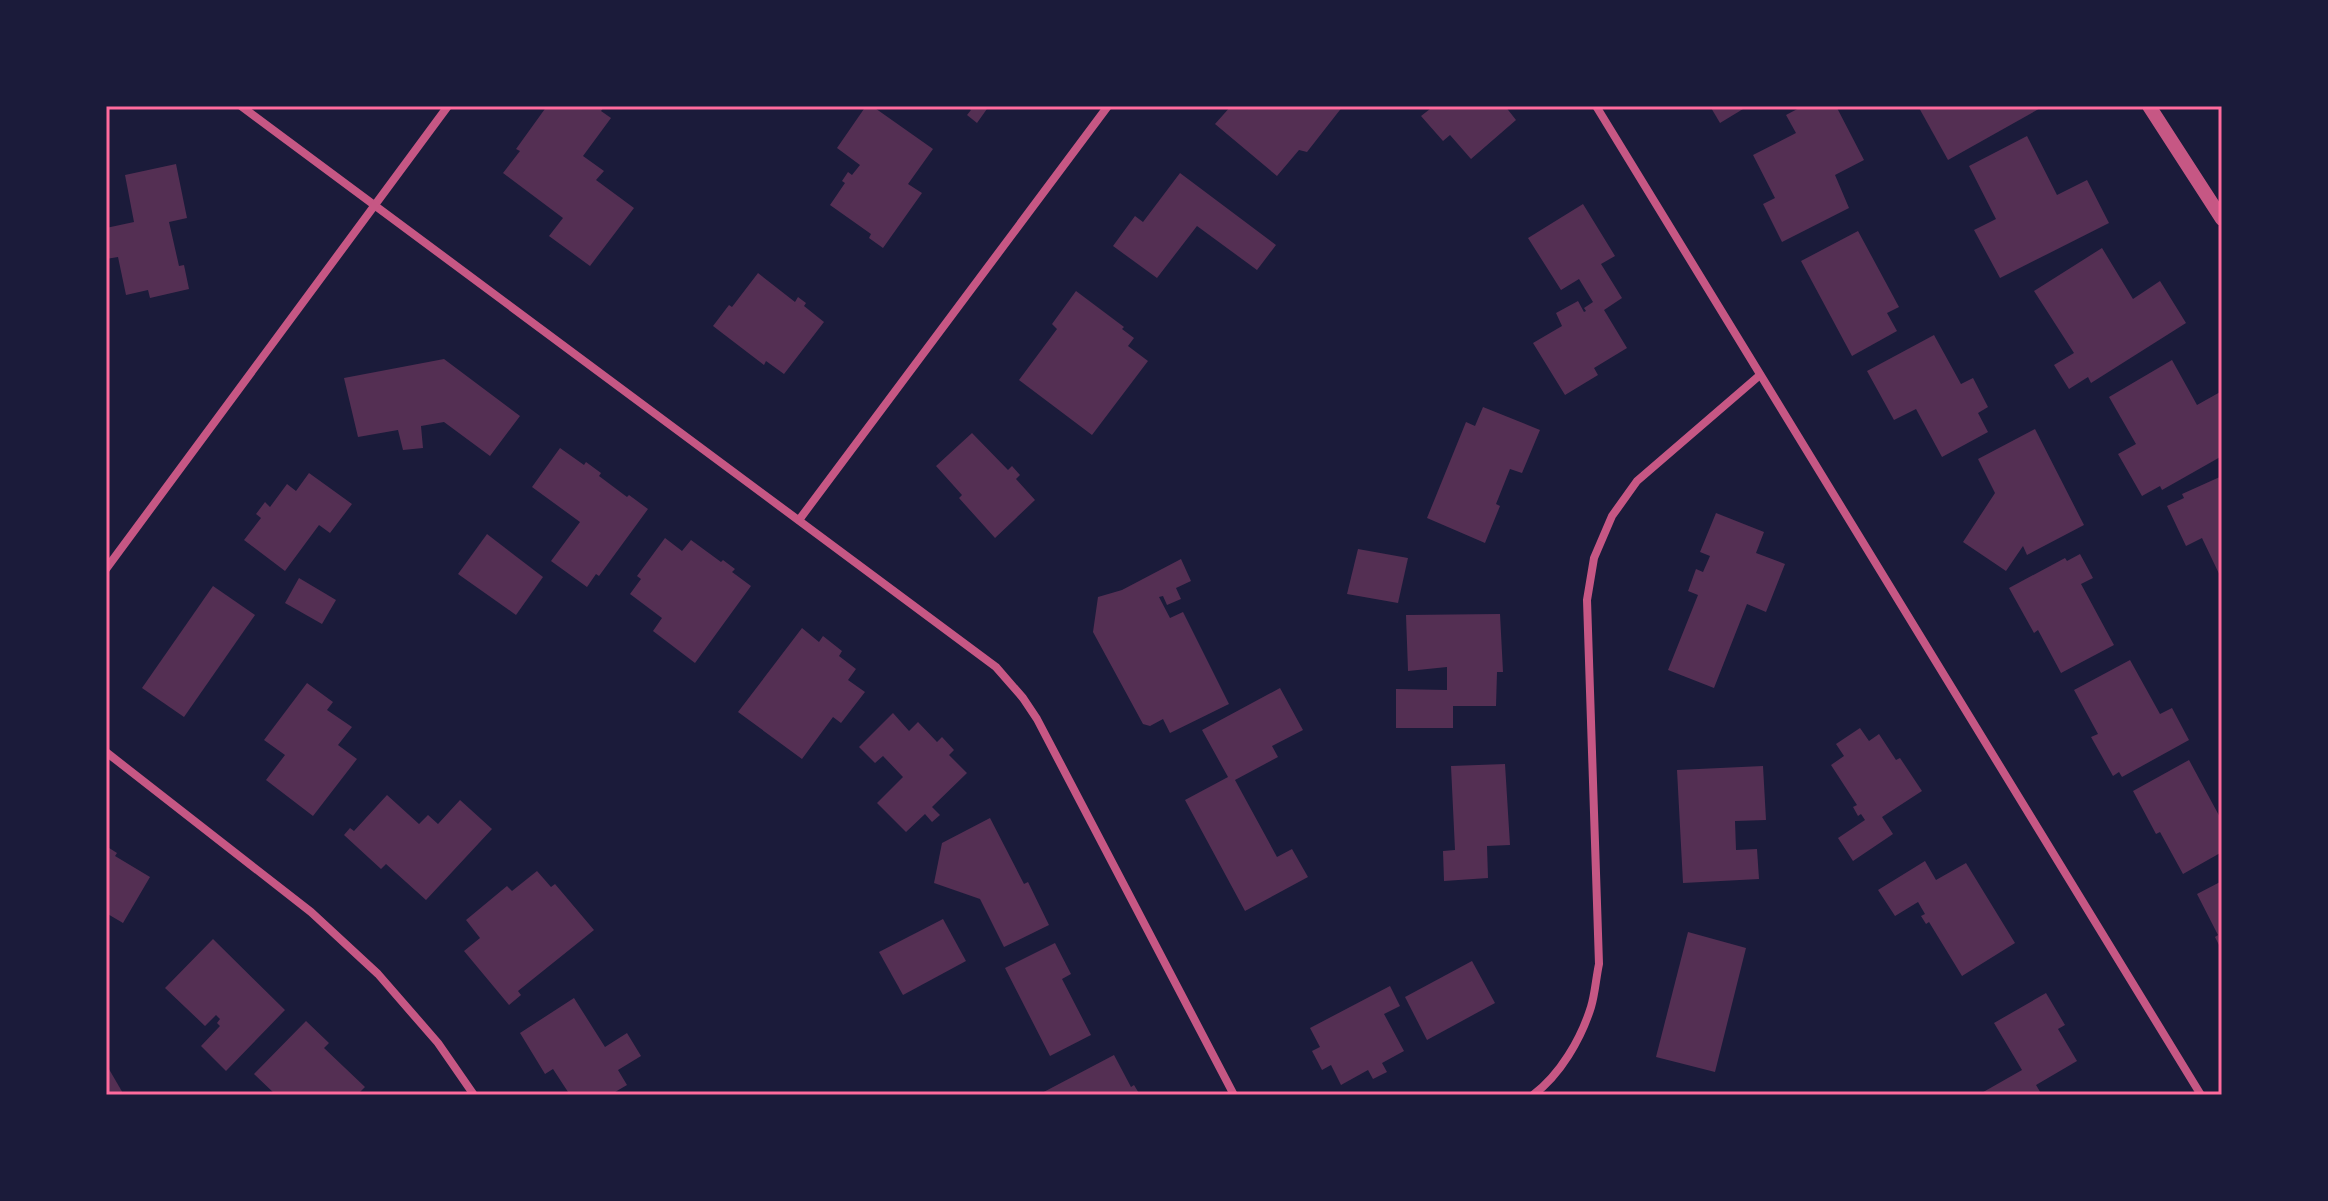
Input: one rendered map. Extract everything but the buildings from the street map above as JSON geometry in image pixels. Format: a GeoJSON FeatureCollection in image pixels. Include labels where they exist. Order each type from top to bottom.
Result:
{"type":"FeatureCollection","features":[{"type":"Feature","properties":{"kind":"street"},"geometry":{"type":"LineString","coordinates":[[241,106],[996,667],[1023,698],[1048,740],[1234,1095]]}},
{"type":"Feature","properties":{"kind":"street"},"geometry":{"type":"LineString","coordinates":[[106,569],[448,106]]}},
{"type":"Feature","properties":{"kind":"street"},"geometry":{"type":"LineString","coordinates":[[799,520],[1108,106]]}},
{"type":"Feature","properties":{"kind":"street"},"geometry":{"type":"LineString","coordinates":[[1596,106],[2201,1095]]}},
{"type":"Feature","properties":{"kind":"street"},"geometry":{"type":"LineString","coordinates":[[2149,106],[2222,219]]}},
{"type":"Feature","properties":{"kind":"street"},"geometry":{"type":"LineString","coordinates":[[1533,1095],[1543,1088],[1572,1050],[1591,1008],[1599,964],[1587,600],[1594,558],[1612,516],[1637,481],[1760,375]]}},
{"type":"Feature","properties":{"kind":"street"},"geometry":{"type":"LineString","coordinates":[[106,752],[322,922],[378,974],[438,1043],[474,1095]]}}]}
